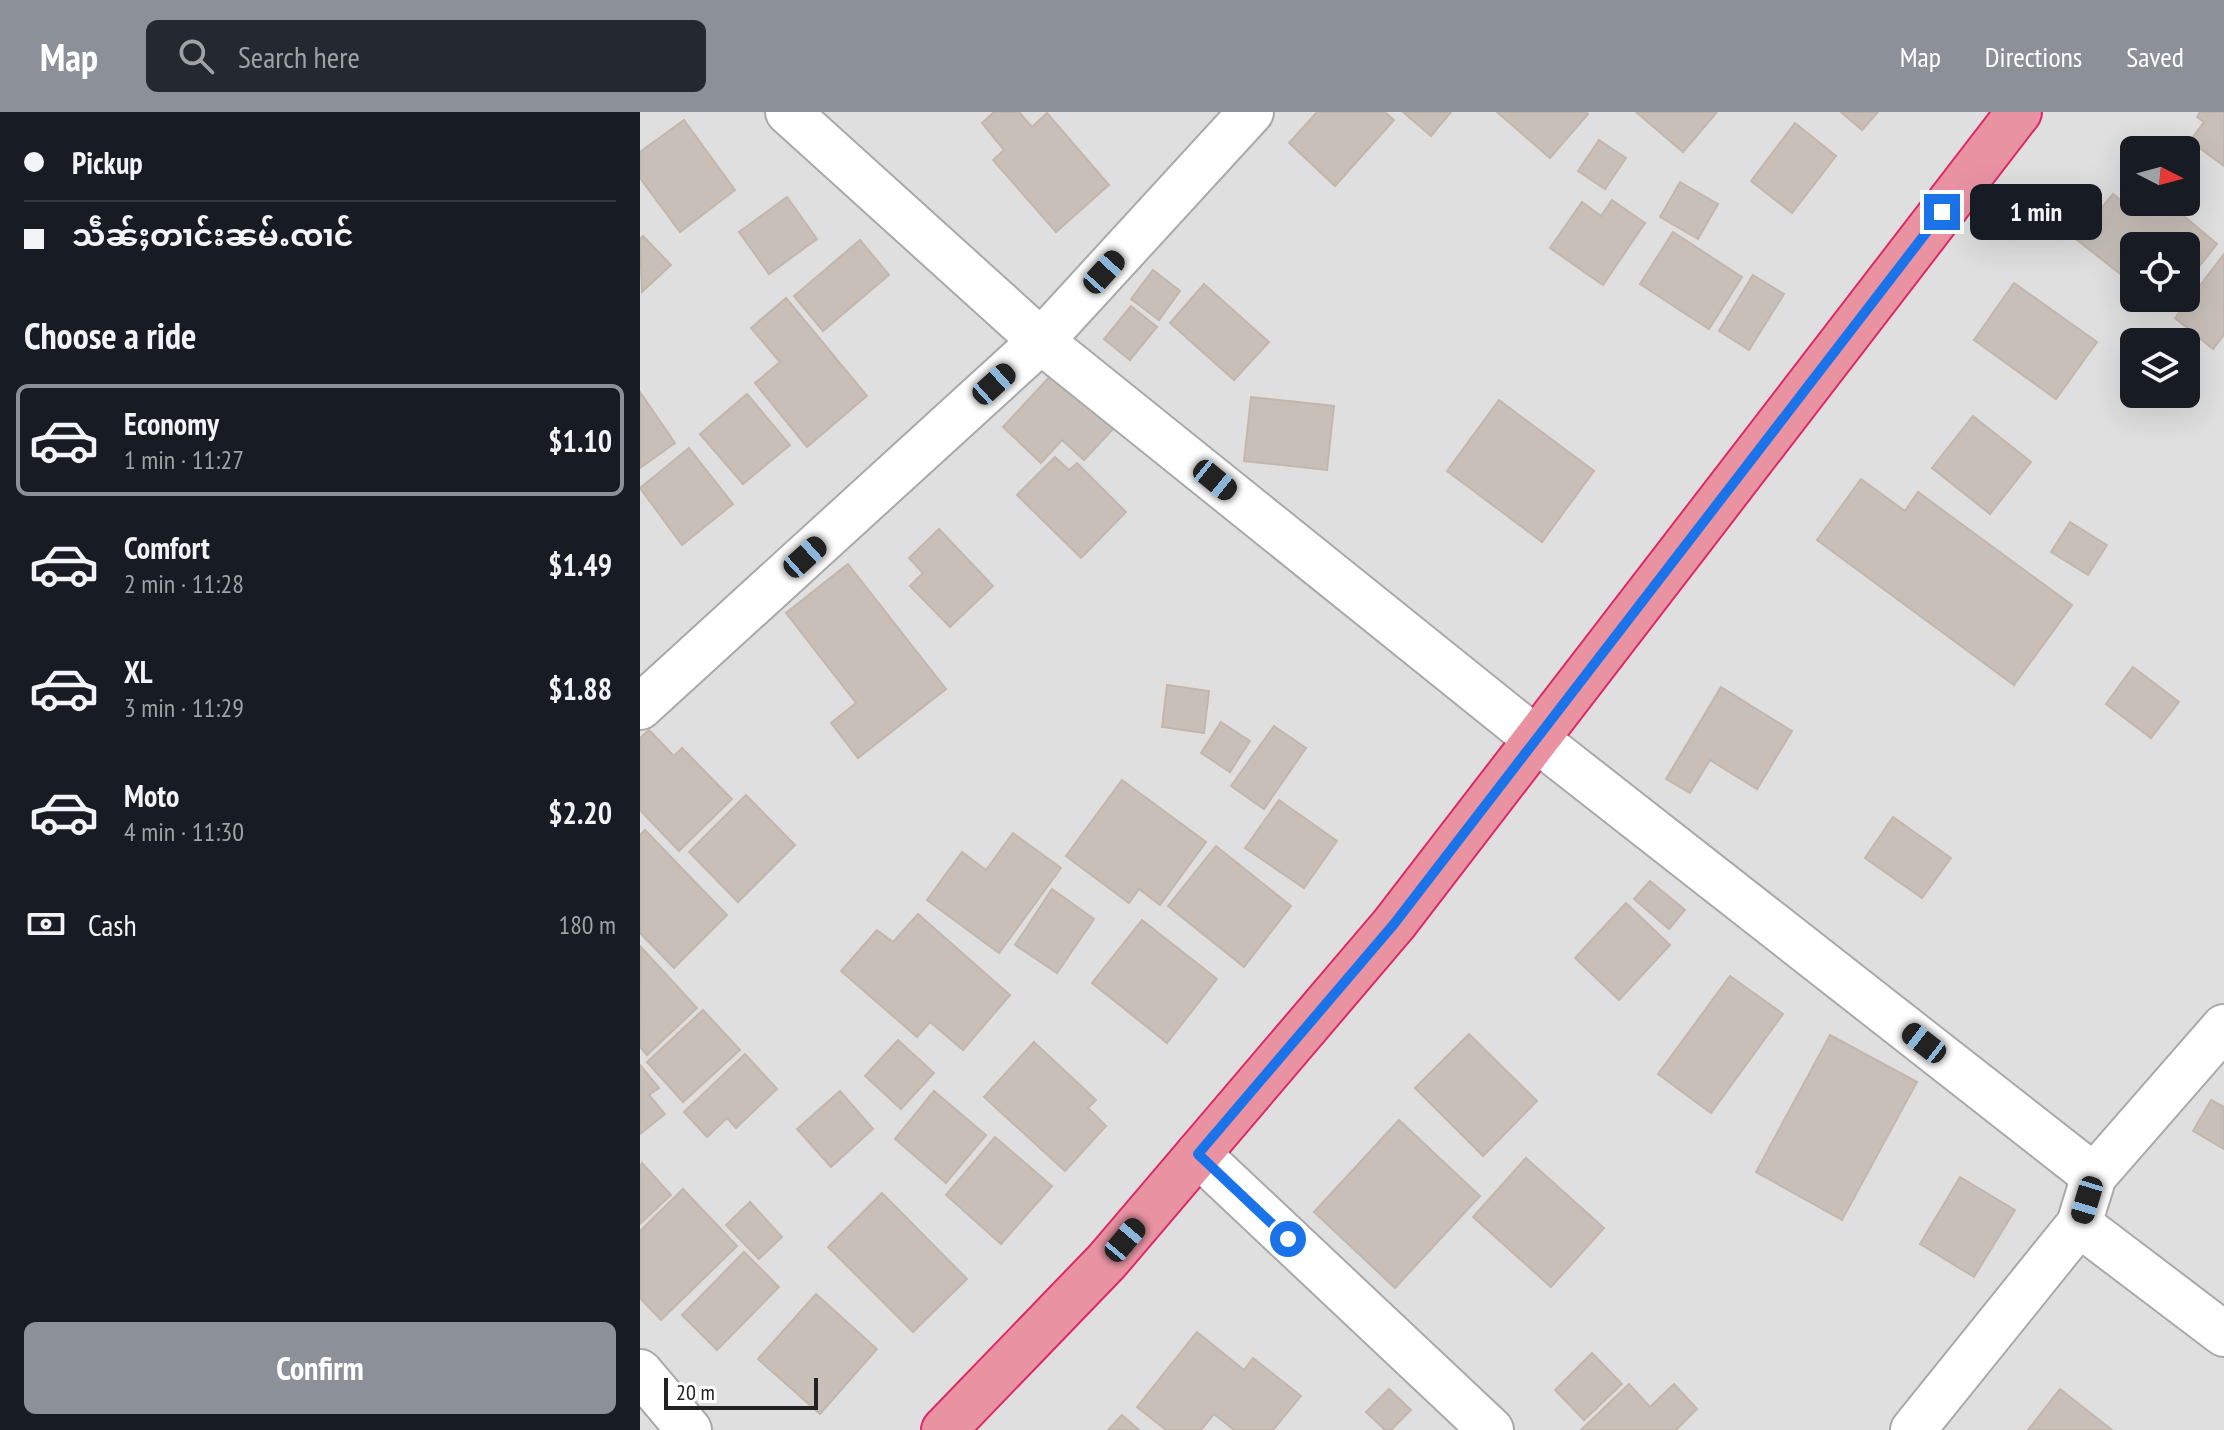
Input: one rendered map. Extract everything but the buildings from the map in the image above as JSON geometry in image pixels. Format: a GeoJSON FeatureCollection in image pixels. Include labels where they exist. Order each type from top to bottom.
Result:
{"type":"FeatureCollection","features":[{"type":"Feature","properties":{"kind":"highway"},"geometry":{"type":"LineString","coordinates":[[944,1430],[1107,1261],[1394,924],[2019,112]]}},
{"type":"Feature","properties":{"kind":"street"},"geometry":{"type":"LineString","coordinates":[[788,112],[1041,341],[1536,739],[2094,1176]]}},
{"type":"Feature","properties":{"kind":"street"},"geometry":{"type":"LineString","coordinates":[[640,707],[1041,341],[1251,112]]}},
{"type":"Feature","properties":{"kind":"street"},"geometry":{"type":"LineString","coordinates":[[1913,1430],[2079,1224],[2094,1176],[2224,1027]]}},
{"type":"Feature","properties":{"kind":"street"},"geometry":{"type":"LineString","coordinates":[[1198,1154],[1491,1430]]}},
{"type":"Feature","properties":{"kind":"street"},"geometry":{"type":"LineString","coordinates":[[2079,1224],[2224,1334]]}},
{"type":"Feature","properties":{"kind":"street"},"geometry":{"type":"LineString","coordinates":[[640,1372],[689,1430]]}},
{"type":"Feature","properties":{"kind":"shaded area"},"geometry":{"type":"Polygon","coordinates":[[[640,112],[2224,112],[2224,1430],[640,1430],[640,112]]]}},
{"type":"Feature","properties":{"kind":"route"},"geometry":{"type":"LineString","coordinates":[[1288,1239],[1198,1154],[1394,924],[1942,212]]}}]}
